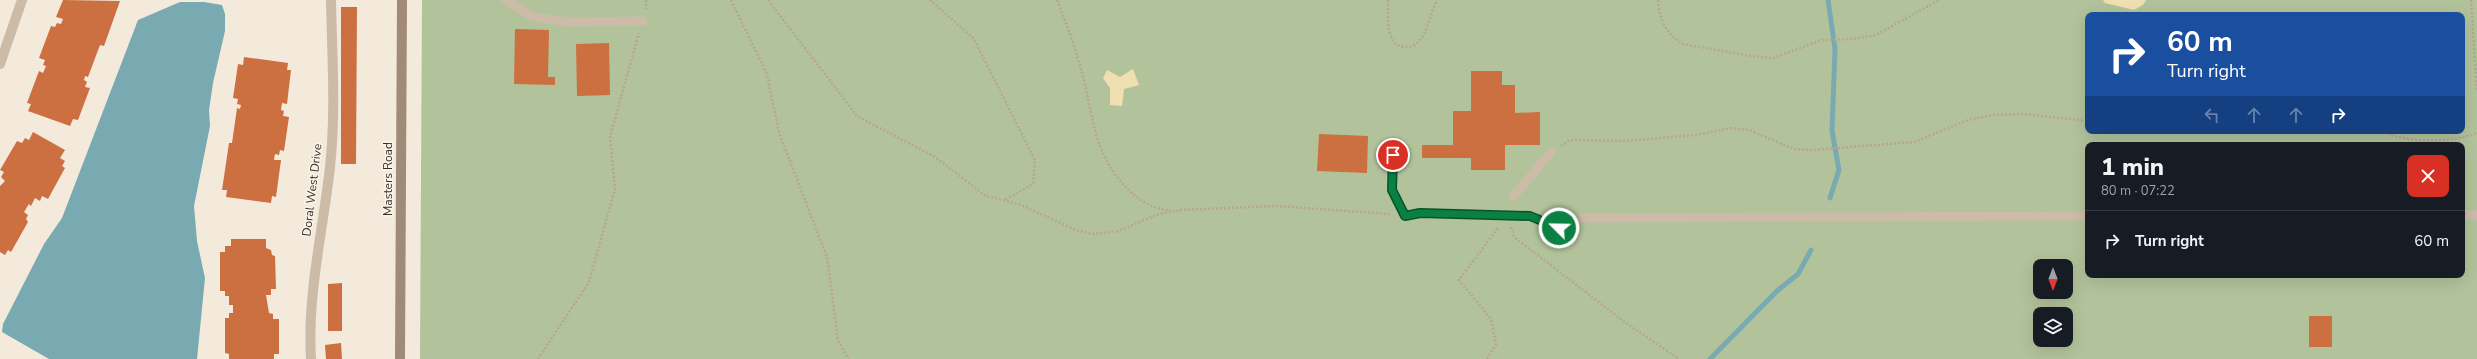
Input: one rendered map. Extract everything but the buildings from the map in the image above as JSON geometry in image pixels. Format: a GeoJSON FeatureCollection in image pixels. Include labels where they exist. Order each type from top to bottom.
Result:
{"type":"FeatureCollection","features":[{"type":"Feature","properties":{"kind":"street"},"geometry":{"type":"LineString","coordinates":[[0,64],[22,0]]}},
{"type":"Feature","properties":{"kind":"street","name":"Doral West Drive"},"geometry":{"type":"LineString","coordinates":[[311,359],[310,305],[330,166],[333,99],[331,0]]}},
{"type":"Feature","properties":{"kind":"street","name":"Masters Road"},"geometry":{"type":"LineString","coordinates":[[400,359],[402,0]]}},
{"type":"Feature","properties":{"kind":"lane"},"geometry":{"type":"LineString","coordinates":[[506,0],[533,17],[570,22],[643,21]]}},
{"type":"Feature","properties":{"kind":"lane"},"geometry":{"type":"LineString","coordinates":[[1513,197],[1551,152]]}},
{"type":"Feature","properties":{"kind":"lane"},"geometry":{"type":"LineString","coordinates":[[1393,155],[1392,190],[1405,216],[1420,213],[1530,216],[1559,228],[1583,218],[2085,216]]}},
{"type":"Feature","properties":{"kind":"lane"},"geometry":{"type":"LineString","coordinates":[[2465,215],[2477,215]]}},
{"type":"Feature","properties":{"kind":"path"},"geometry":{"type":"LineString","coordinates":[[538,359],[589,282],[615,189],[610,137],[648,4],[646,0]]}},
{"type":"Feature","properties":{"kind":"path"},"geometry":{"type":"LineString","coordinates":[[731,0],[767,74],[779,133],[827,257],[838,340],[848,359]]}},
{"type":"Feature","properties":{"kind":"path"},"geometry":{"type":"LineString","coordinates":[[768,0],[857,116],[935,156],[986,196],[1005,200],[1032,209],[1076,230],[1093,234],[1118,231],[1159,214],[1181,210]]}},
{"type":"Feature","properties":{"kind":"path"},"geometry":{"type":"LineString","coordinates":[[930,0],[974,39],[1035,160],[1033,184],[1005,200]]}},
{"type":"Feature","properties":{"kind":"path"},"geometry":{"type":"LineString","coordinates":[[1058,0],[1078,59],[1098,142],[1110,164],[1130,190],[1143,201],[1156,208],[1181,210],[1276,206],[1405,216]]}},
{"type":"Feature","properties":{"kind":"path"},"geometry":{"type":"LineString","coordinates":[[1388,0],[1391,38],[1398,45],[1407,48],[1417,44],[1422,37],[1437,0]]}},
{"type":"Feature","properties":{"kind":"path"},"geometry":{"type":"LineString","coordinates":[[1658,0],[1660,14],[1666,29],[1677,40],[1690,46],[1773,58],[1826,40],[1866,38],[1876,35],[1939,0]]}},
{"type":"Feature","properties":{"kind":"path"},"geometry":{"type":"LineString","coordinates":[[2471,0],[2477,92]]}},
{"type":"Feature","properties":{"kind":"path"},"geometry":{"type":"LineString","coordinates":[[1551,152],[1570,140],[1626,141],[1695,135],[1732,128],[1749,130],[1794,149],[1846,146],[1881,146],[1914,142],[1968,120],[1993,115],[2023,114],[2085,121]]}},
{"type":"Feature","properties":{"kind":"path"},"geometry":{"type":"LineString","coordinates":[[2392,134],[2416,140],[2445,140],[2477,133]]}},
{"type":"Feature","properties":{"kind":"path"},"geometry":{"type":"LineString","coordinates":[[1507,215],[1514,237],[1626,323],[1678,358]]}},
{"type":"Feature","properties":{"kind":"path"},"geometry":{"type":"LineString","coordinates":[[1487,359],[1496,344],[1491,319],[1459,280],[1507,215]]}},
{"type":"Feature","properties":{"kind":"green space"},"geometry":{"type":"Polygon","coordinates":[[[422,0],[2477,0],[2477,359],[420,359],[422,0]]]}},
{"type":"Feature","properties":{"kind":"sand"},"geometry":{"type":"Polygon","coordinates":[[[2103,0],[2146,0],[2143,5],[2134,10],[2105,3],[2103,0]]]}},
{"type":"Feature","properties":{"kind":"sand"},"geometry":{"type":"Polygon","coordinates":[[[1133,69],[1139,85],[1124,89],[1122,106],[1110,105],[1110,88],[1103,78],[1107,70],[1120,77],[1133,69]]]}},
{"type":"Feature","properties":{"kind":"water"},"geometry":{"type":"Polygon","coordinates":[[[180,2],[204,2],[222,5],[225,14],[225,31],[213,83],[209,110],[210,126],[194,206],[197,241],[205,278],[197,359],[49,359],[2,332],[3,324],[44,244],[62,218],[138,20],[180,2]]]}},
{"type":"Feature","properties":{"kind":"waterway"},"geometry":{"type":"LineString","coordinates":[[1828,0],[1835,49],[1832,131],[1839,170],[1830,198]]}},
{"type":"Feature","properties":{"kind":"waterway"},"geometry":{"type":"LineString","coordinates":[[1710,359],[1777,291],[1798,274],[1811,250]]}},
{"type":"Feature","properties":{"kind":"route"},"geometry":{"type":"LineString","coordinates":[[1393,155],[1392,190],[1405,216],[1420,213],[1530,216],[1559,228]]}}]}
